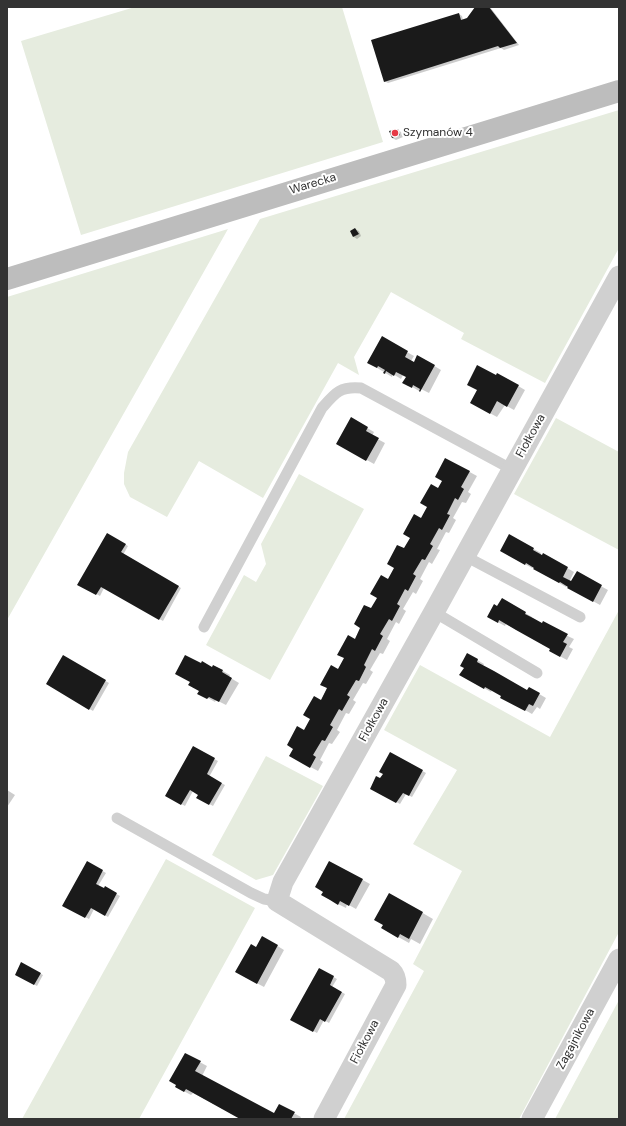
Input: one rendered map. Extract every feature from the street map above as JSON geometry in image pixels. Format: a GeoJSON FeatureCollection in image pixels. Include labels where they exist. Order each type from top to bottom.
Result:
{"type":"FeatureCollection","features":[{"type":"Feature","properties":{"kind":"street","name":"Warecka"},"geometry":{"type":"LineString","coordinates":[[7,279],[239,206],[619,91]]}},
{"type":"Feature","properties":{"kind":"street","name":"Fiołkowa"},"geometry":{"type":"LineString","coordinates":[[324,1119],[396,985],[396,980],[395,975],[391,971],[277,901],[283,882],[513,470],[619,276]]}},
{"type":"Feature","properties":{"kind":"street","name":"Zagajnikowa"},"geometry":{"type":"LineString","coordinates":[[532,1119],[619,959]]}},
{"type":"Feature","properties":{"kind":"lane"},"geometry":{"type":"LineString","coordinates":[[204,627],[322,408],[331,397],[340,391],[349,387],[361,388],[513,470]]}},
{"type":"Feature","properties":{"kind":"lane"},"geometry":{"type":"LineString","coordinates":[[465,556],[580,617]]}},
{"type":"Feature","properties":{"kind":"lane"},"geometry":{"type":"LineString","coordinates":[[434,612],[537,672]]}},
{"type":"Feature","properties":{"kind":"lane"},"geometry":{"type":"LineString","coordinates":[[117,818],[251,893],[264,899],[277,901]]}},
{"type":"Feature","properties":{"kind":"shaded area"},"geometry":{"type":"Polygon","coordinates":[[[135,7],[342,7],[383,142],[81,235],[21,41],[135,7]]]}},
{"type":"Feature","properties":{"kind":"shaded area"},"geometry":{"type":"Polygon","coordinates":[[[619,110],[619,248],[545,383],[461,339],[464,333],[391,292],[354,357],[359,375],[338,363],[263,498],[199,461],[167,517],[130,497],[124,484],[124,473],[128,452],[260,219],[619,110]]]}},
{"type":"Feature","properties":{"kind":"shaded area"},"geometry":{"type":"Polygon","coordinates":[[[228,229],[7,620],[7,297],[228,229]]]}},
{"type":"Feature","properties":{"kind":"shaded area"},"geometry":{"type":"Polygon","coordinates":[[[556,418],[619,452],[619,550],[514,494],[556,418]]]}},
{"type":"Feature","properties":{"kind":"shaded area"},"geometry":{"type":"Polygon","coordinates":[[[299,474],[364,509],[270,680],[206,645],[244,575],[256,582],[266,564],[261,544],[299,474]]]}},
{"type":"Feature","properties":{"kind":"shaded area"},"geometry":{"type":"Polygon","coordinates":[[[619,610],[619,932],[519,1119],[344,1119],[424,971],[413,964],[462,871],[413,844],[457,770],[384,730],[420,665],[550,737],[619,610]]]}},
{"type":"Feature","properties":{"kind":"shaded area"},"geometry":{"type":"Polygon","coordinates":[[[266,756],[323,786],[273,875],[256,880],[212,855],[266,756]]]}},
{"type":"Feature","properties":{"kind":"shaded area"},"geometry":{"type":"Polygon","coordinates":[[[166,859],[255,908],[139,1119],[22,1119],[166,859]]]}},
{"type":"Feature","properties":{"kind":"shaded area"},"geometry":{"type":"Polygon","coordinates":[[[619,1000],[619,1119],[555,1119],[619,1000]]]}},
{"type":"Feature","properties":{"kind":"building"},"geometry":{"type":"Polygon","coordinates":[[[475,7],[489,7],[517,43],[500,48],[498,46],[384,82],[371,40],[459,13],[461,20],[467,18],[475,7]]]}},
{"type":"Feature","properties":{"kind":"building","name":"Szymanów 4"},"geometry":{"type":"Polygon","coordinates":[[[398,129],[400,135],[392,138],[389,131],[398,129]]]}},
{"type":"Feature","properties":{"kind":"building"},"geometry":{"type":"Polygon","coordinates":[[[355,228],[359,234],[353,237],[350,231],[355,228]]]}},
{"type":"Feature","properties":{"kind":"building"},"geometry":{"type":"Polygon","coordinates":[[[382,336],[408,351],[405,357],[414,362],[417,355],[435,365],[420,392],[420,389],[413,385],[412,388],[402,383],[406,377],[396,372],[394,376],[386,371],[385,374],[383,373],[385,370],[367,363],[382,336]]]}},
{"type":"Feature","properties":{"kind":"building"},"geometry":{"type":"Polygon","coordinates":[[[477,365],[496,375],[497,373],[519,385],[507,407],[497,401],[490,414],[470,403],[477,390],[467,385],[477,365]]]}},
{"type":"Feature","properties":{"kind":"building"},"geometry":{"type":"Polygon","coordinates":[[[351,417],[368,427],[366,431],[379,438],[366,461],[336,444],[351,417]]]}},
{"type":"Feature","properties":{"kind":"building"},"geometry":{"type":"Polygon","coordinates":[[[445,458],[470,471],[461,487],[464,489],[458,500],[455,498],[447,514],[450,515],[442,530],[439,528],[430,544],[433,546],[425,560],[422,559],[413,574],[416,576],[408,591],[405,589],[397,604],[400,606],[392,621],[389,619],[380,634],[383,636],[375,651],[372,649],[364,665],[366,667],[359,681],[356,680],[347,695],[350,697],[342,711],[339,709],[330,725],[333,727],[325,741],[322,740],[313,755],[316,757],[310,768],[289,756],[293,749],[287,745],[297,726],[304,730],[310,719],[303,715],[314,696],[321,700],[327,688],[320,685],[331,665],[338,669],[344,658],[337,655],[348,635],[355,639],[360,628],[354,624],[364,605],[371,608],[377,598],[370,594],[381,575],[388,579],[394,568],[387,564],[397,545],[404,548],[410,538],[403,534],[414,514],[421,518],[427,507],[420,503],[431,484],[438,488],[442,481],[435,477],[445,458]]]}},
{"type":"Feature","properties":{"kind":"building"},"geometry":{"type":"Polygon","coordinates":[[[107,533],[126,544],[121,552],[179,586],[159,620],[101,587],[96,595],[77,585],[107,533]]]}},
{"type":"Feature","properties":{"kind":"building"},"geometry":{"type":"Polygon","coordinates":[[[509,534],[534,548],[533,550],[542,555],[543,553],[568,567],[563,577],[571,581],[577,571],[602,585],[593,602],[567,588],[568,587],[560,582],[559,583],[533,569],[534,568],[526,563],[525,565],[500,551],[509,534]]]}},
{"type":"Feature","properties":{"kind":"building"},"geometry":{"type":"Polygon","coordinates":[[[502,598],[526,612],[525,614],[542,623],[543,621],[568,634],[563,642],[567,644],[560,657],[549,651],[550,649],[499,620],[498,623],[487,617],[494,604],[497,606],[502,598]]]}},
{"type":"Feature","properties":{"kind":"building"},"geometry":{"type":"Polygon","coordinates":[[[467,653],[478,659],[477,662],[527,690],[529,687],[540,693],[533,706],[529,704],[525,711],[500,698],[501,696],[485,687],[484,689],[459,675],[464,668],[460,666],[467,653]]]}},
{"type":"Feature","properties":{"kind":"building"},"geometry":{"type":"Polygon","coordinates":[[[63,655],[106,680],[89,710],[46,684],[63,655]]]}},
{"type":"Feature","properties":{"kind":"building"},"geometry":{"type":"Polygon","coordinates":[[[185,655],[201,663],[202,661],[212,667],[213,665],[223,670],[222,672],[232,678],[219,702],[209,697],[207,699],[197,694],[199,691],[188,685],[190,682],[175,674],[185,655]]]}},
{"type":"Feature","properties":{"kind":"building"},"geometry":{"type":"Polygon","coordinates":[[[193,746],[215,758],[207,774],[222,783],[209,805],[196,798],[198,795],[190,790],[181,805],[165,796],[193,746]]]}},
{"type":"Feature","properties":{"kind":"building"},"geometry":{"type":"Polygon","coordinates":[[[390,752],[423,770],[409,796],[403,793],[396,803],[370,789],[376,776],[380,778],[383,774],[379,772],[390,752]]]}},
{"type":"Feature","properties":{"kind":"building"},"geometry":{"type":"Polygon","coordinates":[[[87,861],[103,870],[96,884],[104,888],[105,886],[117,893],[105,916],[91,908],[85,918],[62,906],[87,861]]]}},
{"type":"Feature","properties":{"kind":"building"},"geometry":{"type":"Polygon","coordinates":[[[329,861],[363,879],[349,906],[340,901],[338,905],[321,895],[323,892],[315,887],[329,861]]]}},
{"type":"Feature","properties":{"kind":"building"},"geometry":{"type":"Polygon","coordinates":[[[389,893],[423,912],[409,939],[400,934],[398,938],[381,928],[383,925],[374,920],[389,893]]]}},
{"type":"Feature","properties":{"kind":"building"},"geometry":{"type":"Polygon","coordinates":[[[262,936],[278,945],[257,984],[235,972],[251,944],[256,947],[262,936]]]}},
{"type":"Feature","properties":{"kind":"building"},"geometry":{"type":"Polygon","coordinates":[[[21,962],[41,973],[34,985],[15,975],[21,962]]]}},
{"type":"Feature","properties":{"kind":"building"},"geometry":{"type":"Polygon","coordinates":[[[319,968],[334,976],[330,985],[342,992],[325,1022],[320,1019],[313,1032],[290,1020],[319,968]]]}},
{"type":"Feature","properties":{"kind":"building"},"geometry":{"type":"Polygon","coordinates":[[[185,1053],[201,1061],[195,1071],[274,1113],[279,1104],[295,1112],[291,1119],[240,1119],[186,1089],[184,1092],[175,1087],[176,1085],[169,1081],[185,1053]]]}},
{"type":"Feature","properties":{"kind":"place","name":"Szymanów 4"},"geometry":{"type":"Point","coordinates":[395,133]}}]}
